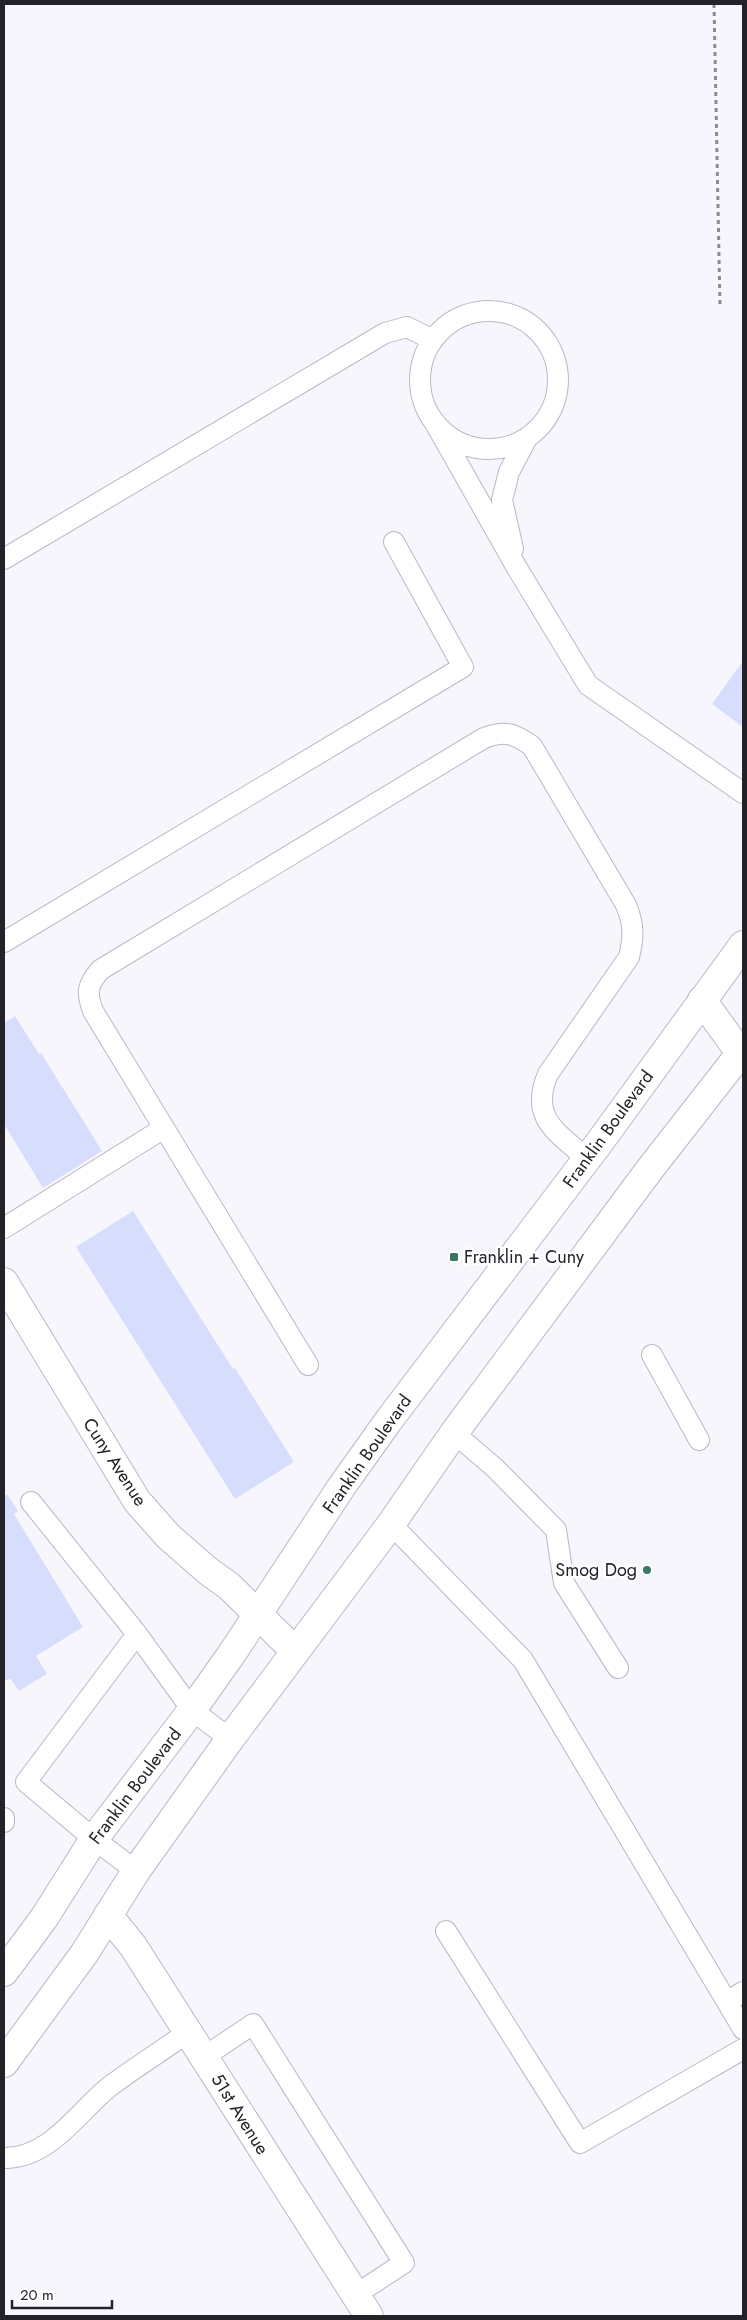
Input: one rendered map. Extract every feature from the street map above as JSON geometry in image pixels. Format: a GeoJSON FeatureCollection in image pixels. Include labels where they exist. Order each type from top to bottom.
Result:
{"type":"FeatureCollection","features":[{"type":"Feature","properties":{"kind":"main road","name":"Franklin Boulevard"},"geometry":{"type":"LineString","coordinates":[[4,1972],[44,1918],[94,1839],[192,1710],[259,1614],[342,1486],[743,945]]}},
{"type":"Feature","properties":{"kind":"main road"},"geometry":{"type":"LineString","coordinates":[[4,2063],[84,1954],[136,1872],[230,1739],[650,1168],[742,1054],[702,1000]]}},
{"type":"Feature","properties":{"kind":"main road","name":"Cuny Avenue"},"geometry":{"type":"LineString","coordinates":[[4,1282],[137,1501],[168,1536],[208,1572],[229,1586],[295,1651]]}},
{"type":"Feature","properties":{"kind":"main road","name":"51st Avenue"},"geometry":{"type":"LineString","coordinates":[[108,1915],[133,1946],[362,2306]]}},
{"type":"Feature","properties":{"kind":"lane"},"geometry":{"type":"LineString","coordinates":[[517,568],[502,500],[509,472],[527,438],[545,421],[556,399],[557,368],[550,346],[532,326],[511,314],[487,310],[464,315],[442,329],[427,349],[420,378],[424,402],[435,423],[517,568],[588,685],[743,793]]}},
{"type":"Feature","properties":{"kind":"lane"},"geometry":{"type":"LineString","coordinates":[[4,558],[385,333],[407,327],[434,340]]}},
{"type":"Feature","properties":{"kind":"lane"},"geometry":{"type":"LineString","coordinates":[[435,423],[453,439],[475,448],[505,448],[527,438]]}},
{"type":"Feature","properties":{"kind":"lane"},"geometry":{"type":"LineString","coordinates":[[4,942],[463,667],[394,542]]}},
{"type":"Feature","properties":{"kind":"lane"},"geometry":{"type":"LineString","coordinates":[[308,1365],[93,1011],[88,997],[90,983],[100,970],[484,738],[499,732],[516,735],[532,746],[626,905],[633,922],[634,939],[630,957],[548,1074],[541,1089],[541,1106],[547,1122],[586,1159]]}},
{"type":"Feature","properties":{"kind":"lane"},"geometry":{"type":"LineString","coordinates":[[4,1228],[164,1128]]}},
{"type":"Feature","properties":{"kind":"lane"},"geometry":{"type":"LineString","coordinates":[[652,1354],[699,1440]]}},
{"type":"Feature","properties":{"kind":"lane"},"geometry":{"type":"LineString","coordinates":[[454,1434],[495,1468],[556,1530],[564,1583],[618,1668]]}},
{"type":"Feature","properties":{"kind":"lane"},"geometry":{"type":"LineString","coordinates":[[31,1502],[136,1634],[192,1710],[230,1739]]}},
{"type":"Feature","properties":{"kind":"lane"},"geometry":{"type":"LineString","coordinates":[[390,1524],[523,1660],[736,1996],[743,2029]]}},
{"type":"Feature","properties":{"kind":"lane"},"geometry":{"type":"LineString","coordinates":[[136,1634],[26,1782],[136,1872]]}},
{"type":"Feature","properties":{"kind":"lane"},"geometry":{"type":"LineString","coordinates":[[446,1931],[580,2144],[743,2049]]}},
{"type":"Feature","properties":{"kind":"lane"},"geometry":{"type":"LineString","coordinates":[[204,2057],[253,2024],[404,2264],[362,2306]]}},
{"type":"Feature","properties":{"kind":"lane"},"geometry":{"type":"LineString","coordinates":[[4,2158],[19,2158],[50,2144],[109,2088],[188,2032]]}},
{"type":"Feature","properties":{"kind":"path"},"geometry":{"type":"LineString","coordinates":[[714,4],[720,308]]}},
{"type":"Feature","properties":{"kind":"building"},"geometry":{"type":"Polygon","coordinates":[[[743,661],[743,727],[712,704],[743,661]]]}},
{"type":"Feature","properties":{"kind":"building"},"geometry":{"type":"Polygon","coordinates":[[[15,1016],[39,1054],[41,1053],[102,1151],[43,1188],[4,1124],[4,1023],[15,1016]]]}},
{"type":"Feature","properties":{"kind":"building"},"geometry":{"type":"Polygon","coordinates":[[[133,1211],[294,1462],[235,1499],[76,1247],[133,1211]]]}},
{"type":"Feature","properties":{"kind":"building"},"geometry":{"type":"Polygon","coordinates":[[[7,1494],[18,1511],[14,1514],[83,1627],[36,1656],[47,1674],[19,1691],[10,1678],[4,1682],[4,1496],[7,1494]]]}},
{"type":"Feature","properties":{"kind":"place","name":"Franklin + Cuny"},"geometry":{"type":"Point","coordinates":[454,1257]}},
{"type":"Feature","properties":{"kind":"place","name":"Smog Dog"},"geometry":{"type":"Point","coordinates":[647,1570]}}]}
